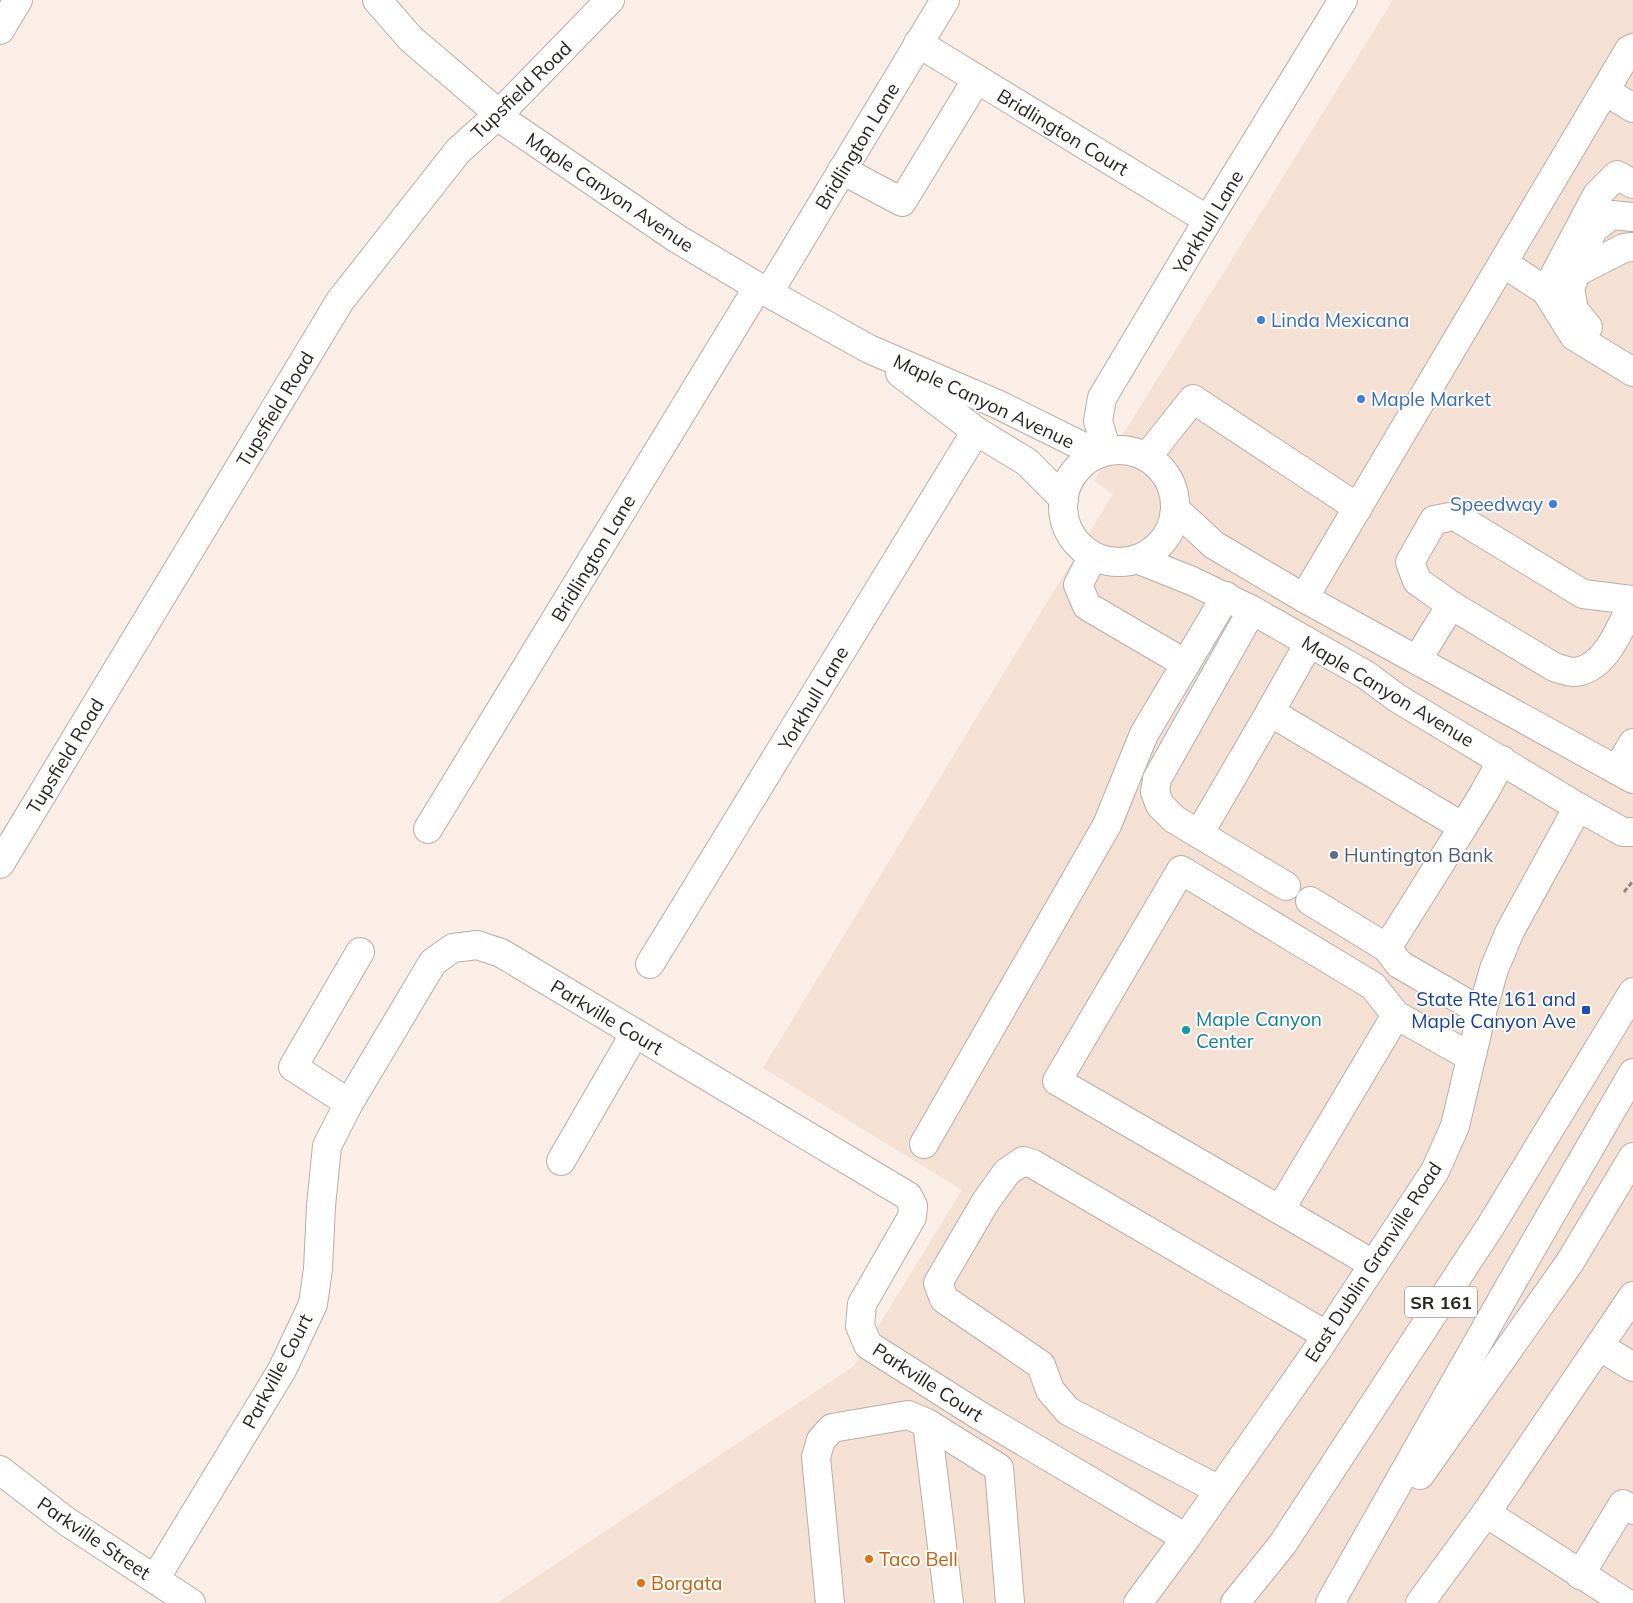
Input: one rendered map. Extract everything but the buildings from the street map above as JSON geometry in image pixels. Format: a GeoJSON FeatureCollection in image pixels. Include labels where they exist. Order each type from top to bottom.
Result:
{"type":"FeatureCollection","features":[{"type":"Feature","properties":{"kind":"street"},"geometry":{"type":"LineString","coordinates":[[0,30],[18,0]]}},
{"type":"Feature","properties":{"kind":"street","name":"Maple Canyon Avenue"},"geometry":{"type":"LineString","coordinates":[[377,0],[411,39],[506,122],[676,238],[763,290],[870,349],[997,404],[1102,453]]}},
{"type":"Feature","properties":{"kind":"street","name":"Tupsfield Road"},"geometry":{"type":"LineString","coordinates":[[0,864],[340,301],[458,151],[498,114],[610,0]]}},
{"type":"Feature","properties":{"kind":"street","name":"Bridlington Lane"},"geometry":{"type":"LineString","coordinates":[[428,829],[763,290],[842,170],[945,0]]}},
{"type":"Feature","properties":{"kind":"street","name":"Yorkhull Lane"},"geometry":{"type":"LineString","coordinates":[[1102,453],[1098,421],[1102,398],[1208,220],[1343,0]]}},
{"type":"Feature","properties":{"kind":"street","name":"Bridlington Court"},"geometry":{"type":"LineString","coordinates":[[918,43],[1208,220]]}},
{"type":"Feature","properties":{"kind":"street"},"geometry":{"type":"LineString","coordinates":[[1304,598],[1629,50],[1633,48]]}},
{"type":"Feature","properties":{"kind":"street"},"geometry":{"type":"LineString","coordinates":[[842,170],[902,202],[977,79]]}},
{"type":"Feature","properties":{"kind":"street"},"geometry":{"type":"LineString","coordinates":[[1605,91],[1633,108]]}},
{"type":"Feature","properties":{"kind":"street"},"geometry":{"type":"LineString","coordinates":[[1546,291],[1597,196],[1618,175],[1633,184]]}},
{"type":"Feature","properties":{"kind":"street"},"geometry":{"type":"LineString","coordinates":[[1633,217],[1612,215],[1592,230],[1570,288],[1574,310],[1588,328],[1633,355]]}},
{"type":"Feature","properties":{"kind":"street"},"geometry":{"type":"LineString","coordinates":[[1577,272],[1624,248],[1633,247]]}},
{"type":"Feature","properties":{"kind":"street"},"geometry":{"type":"LineString","coordinates":[[1503,263],[1546,291],[1574,336],[1633,372]]}},
{"type":"Feature","properties":{"kind":"street","name":"Maple Canyon Avenue"},"geometry":{"type":"LineString","coordinates":[[870,349],[976,431],[1027,462],[1064,499]]}},
{"type":"Feature","properties":{"kind":"street"},"geometry":{"type":"LineString","coordinates":[[1147,457],[1193,400],[1358,508]]}},
{"type":"Feature","properties":{"kind":"street","name":"Yorkhull Lane"},"geometry":{"type":"LineString","coordinates":[[650,964],[976,431]]}},
{"type":"Feature","properties":{"kind":"street"},"geometry":{"type":"LineString","coordinates":[[1120,450],[1134,452],[1147,457],[1159,466],[1168,479],[1174,493],[1175,509],[1172,526],[1164,540],[1152,552],[1137,559],[1122,562],[1108,561],[1094,556],[1080,546],[1069,532],[1064,516],[1064,499],[1068,484],[1076,470],[1088,460],[1102,453],[1120,450]]}},
{"type":"Feature","properties":{"kind":"street","name":"Maple Canyon Avenue"},"geometry":{"type":"LineString","coordinates":[[1175,509],[1214,545],[1304,598],[1625,775]]}},
{"type":"Feature","properties":{"kind":"street"},"geometry":{"type":"LineString","coordinates":[[1455,516],[1583,594],[1633,601],[1610,648],[1592,666],[1573,672],[1554,667],[1451,605],[1417,580],[1410,562],[1434,520],[1455,516]]}},
{"type":"Feature","properties":{"kind":"street"},"geometry":{"type":"LineString","coordinates":[[1094,556],[1078,585],[1087,606],[1186,664]]}},
{"type":"Feature","properties":{"kind":"street","name":"Maple Canyon Avenue"},"geometry":{"type":"LineString","coordinates":[[1137,559],[1226,596],[1252,610],[1366,675],[1397,698],[1578,807],[1623,832],[1633,832]]}},
{"type":"Feature","properties":{"kind":"street"},"geometry":{"type":"LineString","coordinates":[[924,1144],[1107,826],[1144,734],[1226,596]]}},
{"type":"Feature","properties":{"kind":"street"},"geometry":{"type":"LineString","coordinates":[[1417,660],[1451,605]]}},
{"type":"Feature","properties":{"kind":"street"},"geometry":{"type":"LineString","coordinates":[[1252,610],[1157,779],[1155,792],[1160,805],[1174,819],[1286,886]]}},
{"type":"Feature","properties":{"kind":"street"},"geometry":{"type":"LineString","coordinates":[[1199,834],[1309,643]]}},
{"type":"Feature","properties":{"kind":"street"},"geometry":{"type":"LineString","coordinates":[[1270,712],[1463,827]]}},
{"type":"Feature","properties":{"kind":"street"},"geometry":{"type":"LineString","coordinates":[[1625,775],[1633,743]]}},
{"type":"Feature","properties":{"kind":"street"},"geometry":{"type":"LineString","coordinates":[[1387,948],[1484,793],[1502,760]]}},
{"type":"Feature","properties":{"kind":"street","name":"East Dublin Granville Road"},"geometry":{"type":"LineString","coordinates":[[1138,1603],[1186,1538],[1326,1335],[1434,1171],[1455,1126],[1494,969],[1510,930],[1578,807]]}},
{"type":"Feature","properties":{"kind":"street"},"geometry":{"type":"LineString","coordinates":[[1373,1264],[1056,1080],[1180,870],[1373,986],[1396,1015],[1471,1058]]}},
{"type":"Feature","properties":{"kind":"street"},"geometry":{"type":"LineString","coordinates":[[1310,901],[1387,948],[1399,964],[1482,1012]]}},
{"type":"Feature","properties":{"kind":"street","name":"Parkville Court"},"geometry":{"type":"LineString","coordinates":[[155,1579],[282,1370],[313,1304],[318,1269],[321,1206],[327,1146],[349,1103],[433,962],[453,948],[477,945],[501,953],[908,1196],[912,1206],[912,1217],[862,1304],[860,1326],[868,1345],[977,1414],[1186,1538]]}},
{"type":"Feature","properties":{"kind":"street"},"geometry":{"type":"LineString","coordinates":[[349,1103],[293,1067],[360,952]]}},
{"type":"Feature","properties":{"kind":"street","name":"SR 161"},"geometry":{"type":"LineString","coordinates":[[1235,1603],[1282,1545],[1490,1227],[1633,992]]}},
{"type":"Feature","properties":{"kind":"street"},"geometry":{"type":"LineString","coordinates":[[1280,1210],[1396,1015]]}},
{"type":"Feature","properties":{"kind":"street"},"geometry":{"type":"LineString","coordinates":[[561,1161],[635,1033]]}},
{"type":"Feature","properties":{"kind":"street"},"geometry":{"type":"LineString","coordinates":[[1330,1603],[1633,1073]]}},
{"type":"Feature","properties":{"kind":"street"},"geometry":{"type":"LineString","coordinates":[[1330,1603],[1570,1262],[1633,1157]]}},
{"type":"Feature","properties":{"kind":"street"},"geometry":{"type":"LineString","coordinates":[[1219,1490],[1068,1411],[1050,1390],[1041,1365],[944,1299],[938,1283],[986,1201],[1007,1172],[1023,1161],[1033,1164],[1326,1335]]}},
{"type":"Feature","properties":{"kind":"street"},"geometry":{"type":"LineString","coordinates":[[1420,1603],[1486,1513],[1633,1296]]}},
{"type":"Feature","properties":{"kind":"street"},"geometry":{"type":"LineString","coordinates":[[1599,1346],[1633,1367]]}},
{"type":"Feature","properties":{"kind":"street"},"geometry":{"type":"LineString","coordinates":[[830,1603],[816,1457],[821,1440],[832,1428],[908,1415],[927,1423],[998,1468],[1010,1603]]}},
{"type":"Feature","properties":{"kind":"street"},"geometry":{"type":"LineString","coordinates":[[927,1423],[949,1603]]}},
{"type":"Feature","properties":{"kind":"street","name":"Parkville Street"},"geometry":{"type":"LineString","coordinates":[[0,1470],[66,1522],[191,1603]]}},
{"type":"Feature","properties":{"kind":"street"},"geometry":{"type":"LineString","coordinates":[[1580,1574],[1623,1504],[1633,1510]]}},
{"type":"Feature","properties":{"kind":"street"},"geometry":{"type":"LineString","coordinates":[[1486,1513],[1626,1603]]}},
{"type":"Feature","properties":{"kind":"street"},"geometry":{"type":"LineString","coordinates":[[1253,1603],[1282,1545]]}},
{"type":"Feature","properties":{"kind":"path"},"geometry":{"type":"LineString","coordinates":[[1624,892],[1633,881]]}},
{"type":"Feature","properties":{"kind":"shaded area"},"geometry":{"type":"Polygon","coordinates":[[[1393,0],[1633,0],[1633,1603],[497,1603],[854,1366],[962,1190],[763,1068],[1113,494],[1094,481],[1393,0]]]}},
{"type":"Feature","properties":{"kind":"place","name":"Linda Mexicana"},"geometry":{"type":"Point","coordinates":[1261,320]}},
{"type":"Feature","properties":{"kind":"place","name":"Maple Market"},"geometry":{"type":"Point","coordinates":[1361,399]}},
{"type":"Feature","properties":{"kind":"place","name":"Speedway"},"geometry":{"type":"Point","coordinates":[1553,504]}},
{"type":"Feature","properties":{"kind":"place","name":"Huntington Bank"},"geometry":{"type":"Point","coordinates":[1334,855]}},
{"type":"Feature","properties":{"kind":"place","name":"State Rte 161 and Maple Canyon Ave"},"geometry":{"type":"Point","coordinates":[1586,1010]}},
{"type":"Feature","properties":{"kind":"place","name":"Maple Canyon Center"},"geometry":{"type":"Point","coordinates":[1186,1030]}},
{"type":"Feature","properties":{"kind":"place","name":"Taco Bell"},"geometry":{"type":"Point","coordinates":[869,1559]}},
{"type":"Feature","properties":{"kind":"place","name":"Borgata"},"geometry":{"type":"Point","coordinates":[641,1583]}}]}
